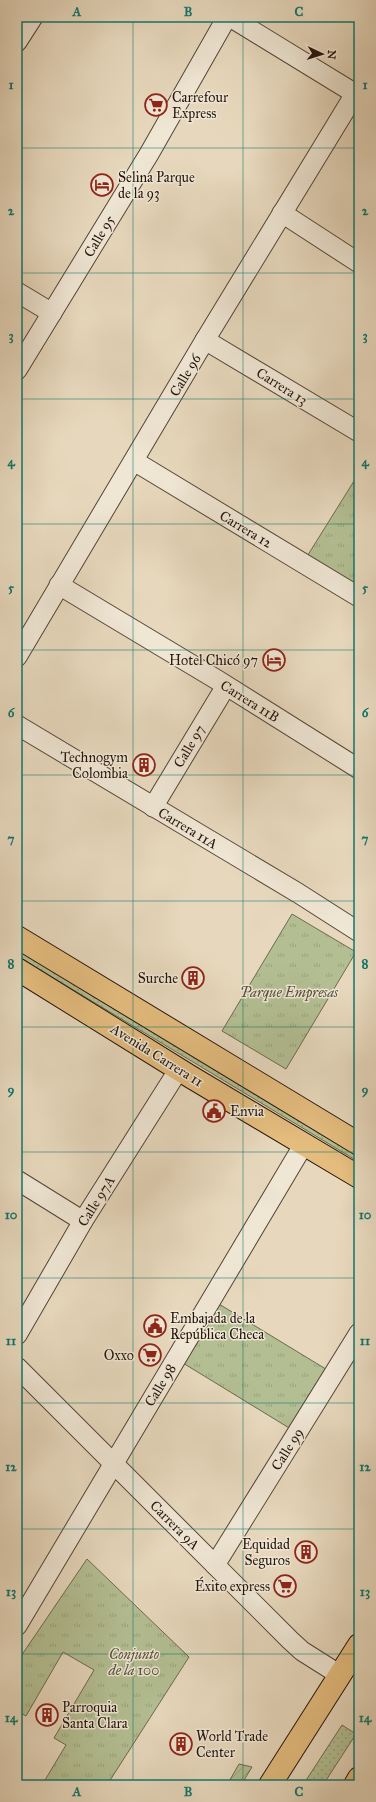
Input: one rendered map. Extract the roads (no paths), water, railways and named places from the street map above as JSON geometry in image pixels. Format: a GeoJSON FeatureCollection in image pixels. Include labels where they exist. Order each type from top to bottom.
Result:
{"type":"FeatureCollection","features":[{"type":"Feature","properties":{"kind":"main road","name":"Avenida Carrera 11"},"geometry":{"type":"LineString","coordinates":[[17,937],[359,1144]]}},
{"type":"Feature","properties":{"kind":"main road","name":"Avenida Carrera 11"},"geometry":{"type":"LineString","coordinates":[[17,969],[179,1070],[359,1177]]}},
{"type":"Feature","properties":{"kind":"main road"},"geometry":{"type":"LineString","coordinates":[[276,1780],[359,1645]]}},
{"type":"Feature","properties":{"kind":"main road"},"geometry":{"type":"LineString","coordinates":[[354,1785],[359,1778]]}},
{"type":"Feature","properties":{"kind":"street"},"geometry":{"type":"LineString","coordinates":[[17,42],[32,17]]}},
{"type":"Feature","properties":{"kind":"street","name":"Calle 95"},"geometry":{"type":"LineString","coordinates":[[17,370],[149,154],[227,17]]}},
{"type":"Feature","properties":{"kind":"street"},"geometry":{"type":"LineString","coordinates":[[230,17],[357,95]]}},
{"type":"Feature","properties":{"kind":"street","name":"Calle 96"},"geometry":{"type":"LineString","coordinates":[[17,657],[205,340],[282,213],[357,95]]}},
{"type":"Feature","properties":{"kind":"street"},"geometry":{"type":"LineString","coordinates":[[282,213],[359,263]]}},
{"type":"Feature","properties":{"kind":"street"},"geometry":{"type":"LineString","coordinates":[[17,292],[52,313]]}},
{"type":"Feature","properties":{"kind":"street","name":"Carrera 13"},"geometry":{"type":"LineString","coordinates":[[205,340],[359,432]]}},
{"type":"Feature","properties":{"kind":"street","name":"Carrera 12"},"geometry":{"type":"LineString","coordinates":[[134,461],[359,597]]}},
{"type":"Feature","properties":{"kind":"street","name":"Carrera 11B"},"geometry":{"type":"LineString","coordinates":[[59,585],[226,686],[359,769]]}},
{"type":"Feature","properties":{"kind":"street","name":"Calle 97"},"geometry":{"type":"LineString","coordinates":[[153,807],[226,686]]}},
{"type":"Feature","properties":{"kind":"street","name":"Carrera 11A"},"geometry":{"type":"LineString","coordinates":[[17,725],[298,893],[359,932]]}},
{"type":"Feature","properties":{"kind":"street","name":"Calle 97A"},"geometry":{"type":"LineString","coordinates":[[17,1335],[83,1221],[179,1070]]}},
{"type":"Feature","properties":{"kind":"street","name":"Calle 98"},"geometry":{"type":"LineString","coordinates":[[17,1626],[304,1144]]}},
{"type":"Feature","properties":{"kind":"street"},"geometry":{"type":"LineString","coordinates":[[17,1180],[83,1221]]}},
{"type":"Feature","properties":{"kind":"street","name":"Calle 99"},"geometry":{"type":"LineString","coordinates":[[215,1565],[359,1333]]}},
{"type":"Feature","properties":{"kind":"street","name":"Carrera 9A"},"geometry":{"type":"LineString","coordinates":[[17,1367],[302,1651],[340,1675]]}},
{"type":"Feature","properties":{"kind":"place","name":"Carrefour Express"},"geometry":{"type":"Point","coordinates":[156,105]}},
{"type":"Feature","properties":{"kind":"place","name":"Selina Parque de la 93"},"geometry":{"type":"Point","coordinates":[102,185]}},
{"type":"Feature","properties":{"kind":"place","name":"Hotel Chicó 97"},"geometry":{"type":"Point","coordinates":[274,660]}},
{"type":"Feature","properties":{"kind":"place","name":"Technogym Colombia"},"geometry":{"type":"Point","coordinates":[144,765]}},
{"type":"Feature","properties":{"kind":"place","name":"Surche"},"geometry":{"type":"Point","coordinates":[193,978]}},
{"type":"Feature","properties":{"kind":"place","name":"Envia"},"geometry":{"type":"Point","coordinates":[214,1111]}},
{"type":"Feature","properties":{"kind":"place","name":"Embajada de la República Checa"},"geometry":{"type":"Point","coordinates":[155,1326]}},
{"type":"Feature","properties":{"kind":"place","name":"Oxxo"},"geometry":{"type":"Point","coordinates":[150,1355]}},
{"type":"Feature","properties":{"kind":"place","name":"Equidad Seguros"},"geometry":{"type":"Point","coordinates":[306,1552]}},
{"type":"Feature","properties":{"kind":"place","name":"Éxito express"},"geometry":{"type":"Point","coordinates":[285,1586]}},
{"type":"Feature","properties":{"kind":"place","name":"Parroquia Santa Clara"},"geometry":{"type":"Point","coordinates":[47,1715]}},
{"type":"Feature","properties":{"kind":"place","name":"World Trade Center"},"geometry":{"type":"Point","coordinates":[181,1744]}},
{"type":"Feature","properties":{"kind":"park label","name":"Parque Empresas"},"geometry":{"type":"Point","coordinates":[289,992]}},
{"type":"Feature","properties":{"kind":"park label","name":"Conjunto de la 100"},"geometry":{"type":"Point","coordinates":[134,1662]}}]}
